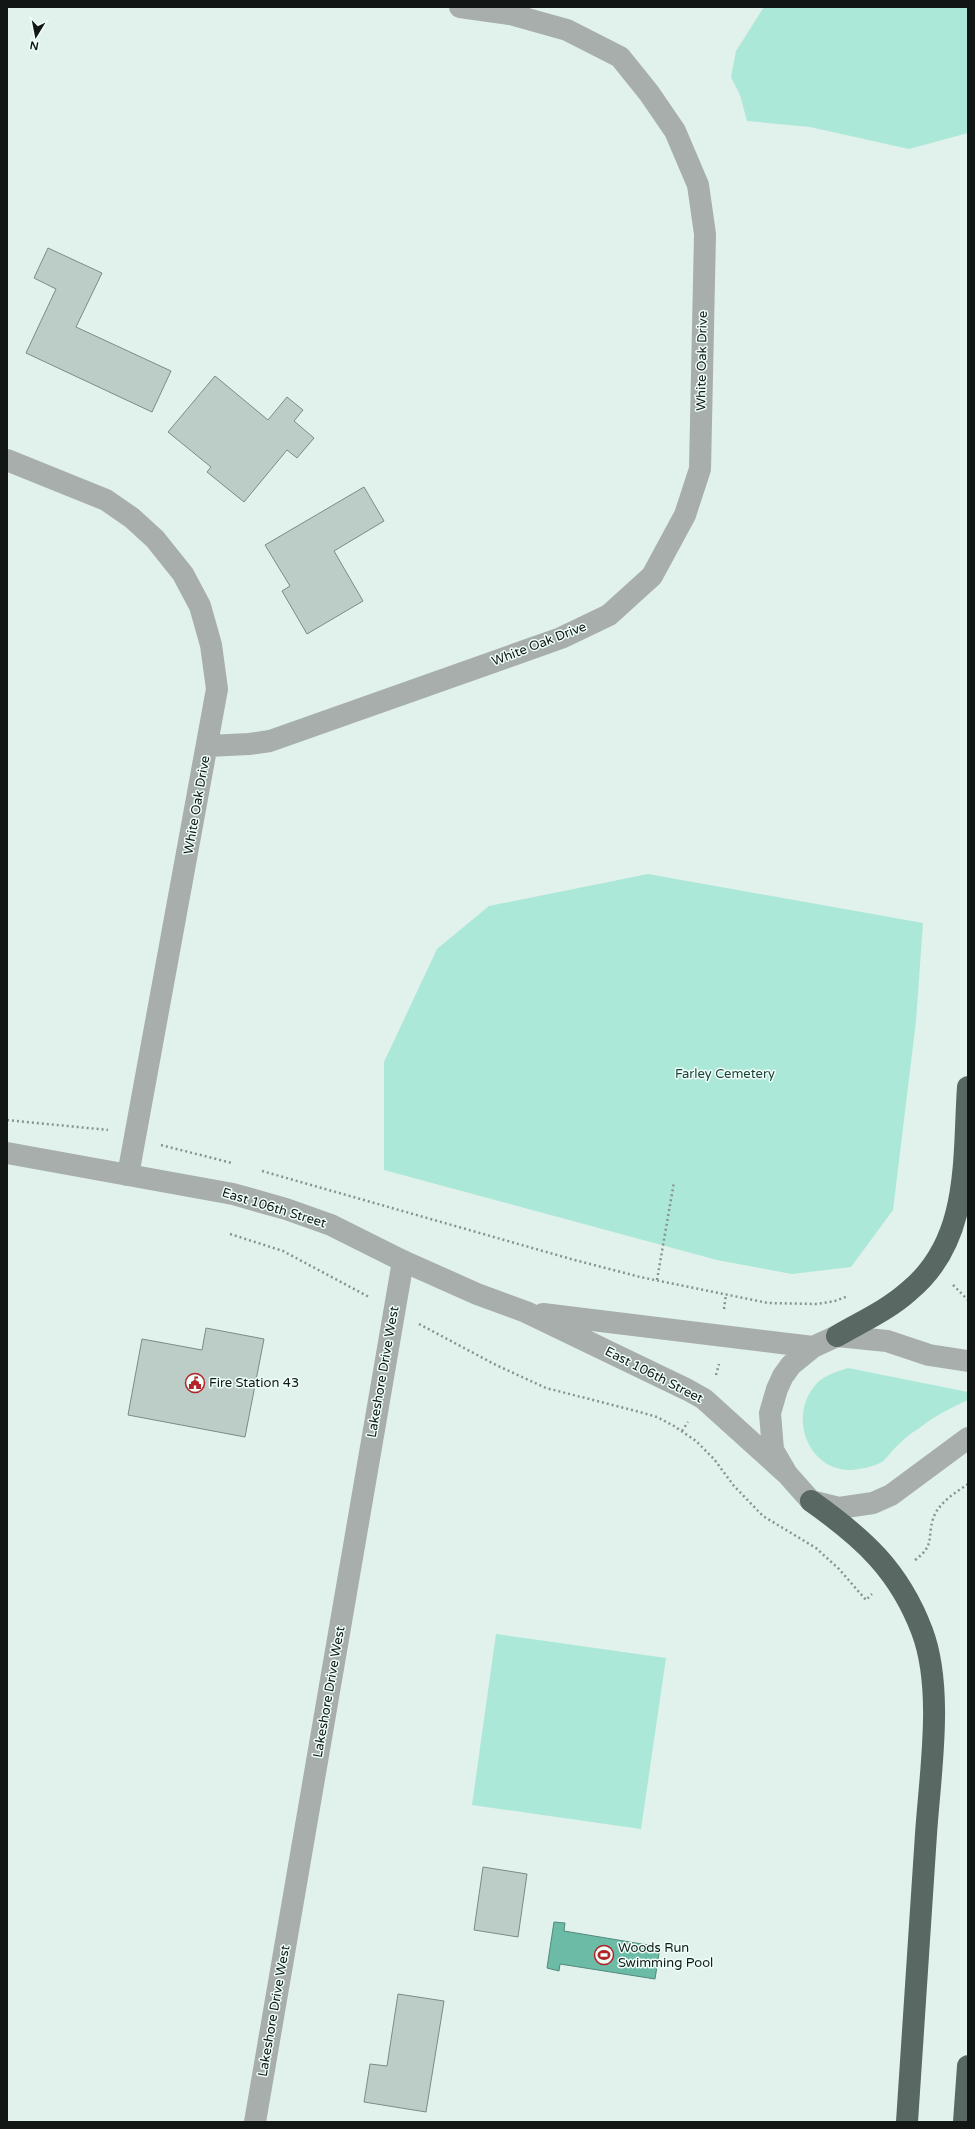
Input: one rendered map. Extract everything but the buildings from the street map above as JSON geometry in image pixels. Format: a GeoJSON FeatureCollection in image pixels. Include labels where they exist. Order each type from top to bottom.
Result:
{"type":"FeatureCollection","features":[{"type":"Feature","properties":{"kind":"highway"},"geometry":{"type":"LineString","coordinates":[[837,1336],[877,1314],[909,1292],[933,1267],[949,1239],[960,1200],[968,1087]]}},
{"type":"Feature","properties":{"kind":"highway"},"geometry":{"type":"LineString","coordinates":[[811,1501],[850,1529],[894,1576],[909,1601],[922,1631],[929,1653],[933,1676],[934,1703],[907,2122]]}},
{"type":"Feature","properties":{"kind":"highway"},"geometry":{"type":"LineString","coordinates":[[964,2122],[968,2066]]}},
{"type":"Feature","properties":{"kind":"street","name":"White Oak Drive"},"geometry":{"type":"LineString","coordinates":[[128,1175],[208,746],[249,744],[270,741],[561,638],[609,615],[652,576],[685,515],[700,469],[705,234],[698,185],[675,131],[649,93],[620,57],[567,30],[510,14],[460,7]]}},
{"type":"Feature","properties":{"kind":"street"},"geometry":{"type":"LineString","coordinates":[[7,460],[106,500],[132,518],[155,539],[183,574],[200,606],[212,645],[217,689],[208,746]]}},
{"type":"Feature","properties":{"kind":"street","name":"East 106th Street"},"geometry":{"type":"LineString","coordinates":[[7,1153],[233,1194],[286,1209],[331,1225],[403,1262],[476,1294],[526,1312],[704,1399],[787,1474]]}},
{"type":"Feature","properties":{"kind":"street","name":"Lakeshore Drive West"},"geometry":{"type":"LineString","coordinates":[[255,2122],[403,1262]]}},
{"type":"Feature","properties":{"kind":"street","name":"East 106th Street"},"geometry":{"type":"LineString","coordinates":[[526,1312],[814,1347]]}},
{"type":"Feature","properties":{"kind":"street"},"geometry":{"type":"LineString","coordinates":[[968,1362],[929,1355],[888,1341],[837,1336],[814,1347],[791,1364],[782,1376],[770,1413],[773,1450],[787,1474],[811,1501],[839,1508],[873,1503],[891,1495],[968,1438]]}},
{"type":"Feature","properties":{"kind":"path"},"geometry":{"type":"LineString","coordinates":[[7,1120],[100,1128],[237,1165]]}},
{"type":"Feature","properties":{"kind":"path"},"geometry":{"type":"LineString","coordinates":[[259,1170],[607,1270],[768,1303],[802,1304],[835,1301],[853,1293]]}},
{"type":"Feature","properties":{"kind":"path"},"geometry":{"type":"LineString","coordinates":[[657,1280],[674,1182]]}},
{"type":"Feature","properties":{"kind":"path"},"geometry":{"type":"LineString","coordinates":[[230,1234],[300,1258],[394,1311],[528,1380],[580,1397],[651,1415],[682,1431],[714,1459],[734,1486],[762,1516],[816,1548],[839,1569],[866,1600]]}},
{"type":"Feature","properties":{"kind":"path"},"geometry":{"type":"LineString","coordinates":[[958,1290],[968,1300]]}},
{"type":"Feature","properties":{"kind":"path"},"geometry":{"type":"LineString","coordinates":[[682,1431],[704,1399],[718,1372],[726,1294]]}},
{"type":"Feature","properties":{"kind":"path"},"geometry":{"type":"LineString","coordinates":[[912,1563],[921,1556],[929,1546],[933,1519],[938,1510],[947,1500],[968,1484]]}},
{"type":"Feature","properties":{"kind":"green space"},"geometry":{"type":"Polygon","coordinates":[[[764,7],[968,7],[968,133],[909,149],[810,127],[747,121],[740,95],[731,77],[736,51],[764,7]]]}},
{"type":"Feature","properties":{"kind":"green space","name":"Farley Cemetery"},"geometry":{"type":"Polygon","coordinates":[[[648,874],[923,923],[916,1021],[893,1210],[851,1267],[792,1274],[717,1260],[384,1170],[384,1062],[437,949],[489,906],[648,874]]]}},
{"type":"Feature","properties":{"kind":"green space"},"geometry":{"type":"Polygon","coordinates":[[[848,1368],[968,1392],[968,1400],[936,1417],[910,1434],[882,1462],[862,1469],[842,1469],[828,1464],[816,1455],[808,1442],[803,1427],[803,1412],[808,1396],[818,1382],[828,1375],[848,1368]]]}},
{"type":"Feature","properties":{"kind":"green space"},"geometry":{"type":"Polygon","coordinates":[[[496,1634],[666,1658],[641,1829],[472,1805],[496,1634]]]}},
{"type":"Feature","properties":{"kind":"shaded area","name":"Woods Run Swimming Pool"},"geometry":{"type":"Polygon","coordinates":[[[554,1922],[565,1923],[564,1931],[660,1947],[655,1979],[560,1964],[559,1971],[547,1968],[554,1922]]]}},
{"type":"Feature","properties":{"kind":"place","name":"Fire Station 43"},"geometry":{"type":"Point","coordinates":[195,1383]}},
{"type":"Feature","properties":{"kind":"place","name":"Woods Run Swimming Pool"},"geometry":{"type":"Point","coordinates":[604,1955]}}]}
